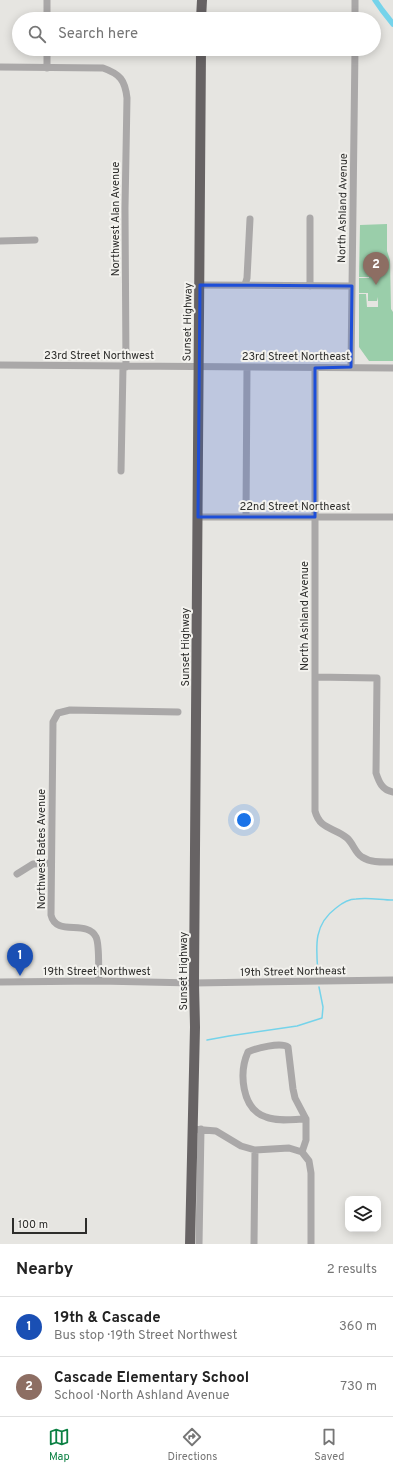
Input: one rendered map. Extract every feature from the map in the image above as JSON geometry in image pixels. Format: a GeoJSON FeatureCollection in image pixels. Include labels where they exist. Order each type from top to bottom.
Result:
{"type":"FeatureCollection","features":[{"type":"Feature","properties":{"kind":"highway"},"geometry":{"type":"LineString","coordinates":[[201,12],[202,0]]}},
{"type":"Feature","properties":{"kind":"highway","name":"Sunset Highway"},"geometry":{"type":"LineString","coordinates":[[190,1244],[197,1129],[194,983],[201,56]]}},
{"type":"Feature","properties":{"kind":"street"},"geometry":{"type":"LineString","coordinates":[[47,0],[47,12]]}},
{"type":"Feature","properties":{"kind":"street"},"geometry":{"type":"LineString","coordinates":[[354,0],[354,12]]}},
{"type":"Feature","properties":{"kind":"street"},"geometry":{"type":"LineString","coordinates":[[0,67],[46,68],[47,56]]}},
{"type":"Feature","properties":{"kind":"street","name":"North Ashland Avenue"},"geometry":{"type":"LineString","coordinates":[[351,367],[354,56]]}},
{"type":"Feature","properties":{"kind":"street","name":"Northwest Alan Avenue"},"geometry":{"type":"LineString","coordinates":[[46,68],[103,68],[114,71],[118,74],[124,84],[126,98],[124,367],[121,471]]}},
{"type":"Feature","properties":{"kind":"street"},"geometry":{"type":"LineString","coordinates":[[310,218],[310,286]]}},
{"type":"Feature","properties":{"kind":"street"},"geometry":{"type":"LineString","coordinates":[[245,285],[247,278],[250,219]]}},
{"type":"Feature","properties":{"kind":"street"},"geometry":{"type":"LineString","coordinates":[[0,241],[35,240]]}},
{"type":"Feature","properties":{"kind":"street"},"geometry":{"type":"LineString","coordinates":[[200,284],[352,286]]}},
{"type":"Feature","properties":{"kind":"street","name":"23rd Street Northwest"},"geometry":{"type":"LineString","coordinates":[[0,365],[198,367]]}},
{"type":"Feature","properties":{"kind":"street","name":"23rd Street Northeast"},"geometry":{"type":"LineString","coordinates":[[198,367],[393,368]]}},
{"type":"Feature","properties":{"kind":"street"},"geometry":{"type":"LineString","coordinates":[[246,517],[247,367]]}},
{"type":"Feature","properties":{"kind":"street","name":"North Ashland Avenue"},"geometry":{"type":"LineString","coordinates":[[315,368],[315,811],[321,823],[346,837],[358,854],[368,860],[393,862]]}},
{"type":"Feature","properties":{"kind":"street","name":"22nd Street Northeast"},"geometry":{"type":"LineString","coordinates":[[198,517],[393,517]]}},
{"type":"Feature","properties":{"kind":"street"},"geometry":{"type":"LineString","coordinates":[[315,677],[377,678],[376,773],[380,784],[388,791],[393,792]]}},
{"type":"Feature","properties":{"kind":"street","name":"Northwest Bates Avenue"},"geometry":{"type":"LineString","coordinates":[[99,982],[98,947],[95,935],[86,929],[63,927],[58,925],[52,919],[51,863],[53,722],[58,713],[65,711],[178,712]]}},
{"type":"Feature","properties":{"kind":"street"},"geometry":{"type":"LineString","coordinates":[[17,874],[33,864],[51,863]]}},
{"type":"Feature","properties":{"kind":"street","name":"19th Street Northeast"},"geometry":{"type":"LineString","coordinates":[[194,983],[393,980]]}},
{"type":"Feature","properties":{"kind":"street","name":"19th Street Northwest"},"geometry":{"type":"LineString","coordinates":[[0,982],[194,983]]}},
{"type":"Feature","properties":{"kind":"street"},"geometry":{"type":"LineString","coordinates":[[302,1152],[306,1140],[306,1119],[293,1089],[288,1048],[285,1045],[276,1044],[248,1052],[246,1056],[243,1080],[247,1098],[253,1108],[263,1116],[278,1120],[306,1119]]}},
{"type":"Feature","properties":{"kind":"street"},"geometry":{"type":"LineString","coordinates":[[197,1129],[216,1130],[241,1146],[255,1150],[289,1148],[302,1152],[309,1161],[312,1173],[311,1244]]}},
{"type":"Feature","properties":{"kind":"street","name":"Sunset Highway"},"geometry":{"type":"LineString","coordinates":[[197,1129],[199,1244]]}},
{"type":"Feature","properties":{"kind":"street"},"geometry":{"type":"LineString","coordinates":[[254,1244],[255,1150]]}},
{"type":"Feature","properties":{"kind":"highlighted area"},"geometry":{"type":"Polygon","coordinates":[[[200,285],[352,286],[351,367],[315,368],[315,517],[198,517],[200,285]]]}},
{"type":"Feature","properties":{"kind":"green space"},"geometry":{"type":"Polygon","coordinates":[[[387,224],[387,251],[390,260],[391,309],[393,312],[393,361],[369,361],[359,347],[359,294],[366,294],[367,307],[378,307],[378,297],[377,301],[368,301],[368,293],[359,293],[359,278],[369,277],[359,277],[360,225],[387,224]]]}},
{"type":"Feature","properties":{"kind":"waterway"},"geometry":{"type":"LineString","coordinates":[[375,0],[393,24]]}},
{"type":"Feature","properties":{"kind":"waterway"},"geometry":{"type":"LineString","coordinates":[[318,973],[318,937],[323,922],[329,915],[341,904],[350,900],[365,898],[393,900]]}},
{"type":"Feature","properties":{"kind":"waterway"},"geometry":{"type":"LineString","coordinates":[[207,1040],[297,1026],[322,1018],[323,1007],[319,987]]}},
{"type":"Feature","properties":{"kind":"place","name":"Cascade Elementary School"},"geometry":{"type":"Point","coordinates":[376,285]}},
{"type":"Feature","properties":{"kind":"place","name":"19th & Cascade"},"geometry":{"type":"Point","coordinates":[20,976]}}]}
